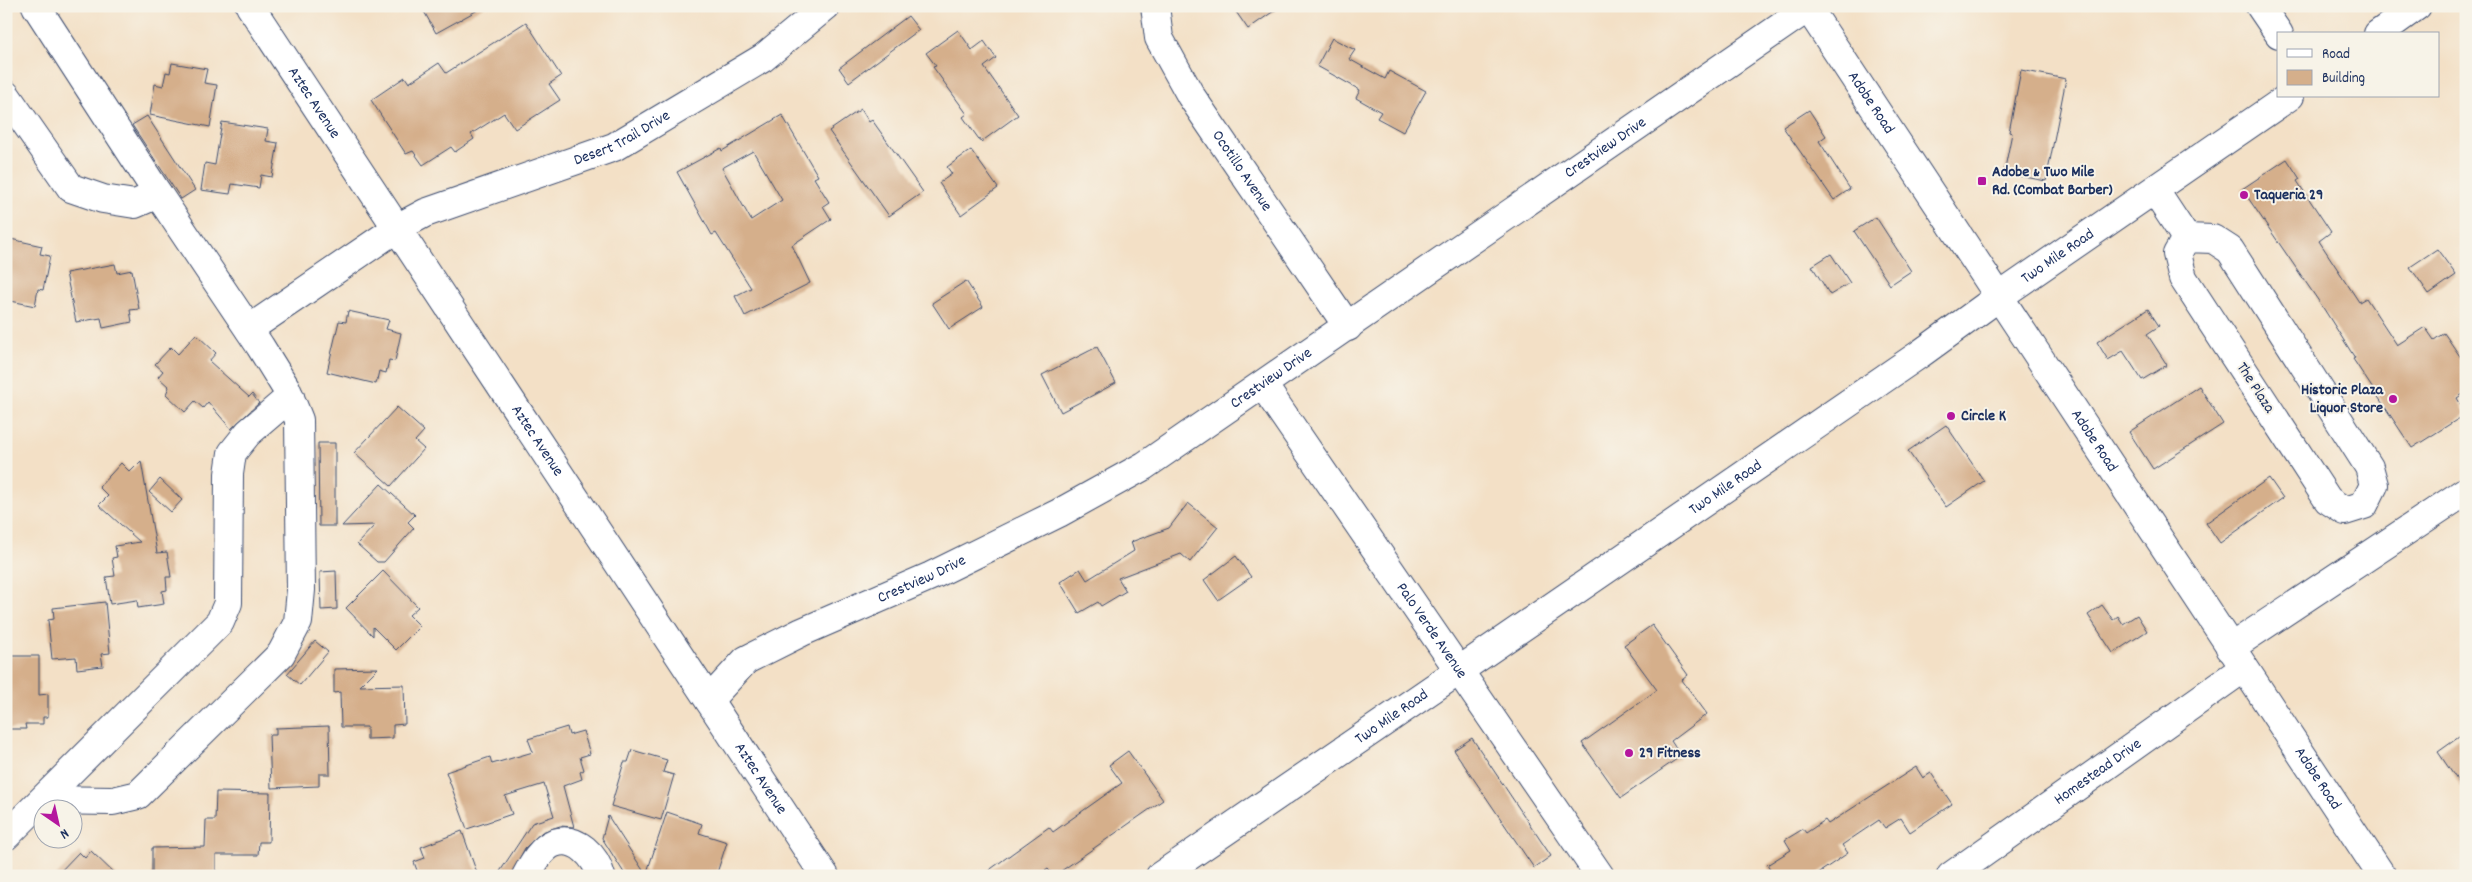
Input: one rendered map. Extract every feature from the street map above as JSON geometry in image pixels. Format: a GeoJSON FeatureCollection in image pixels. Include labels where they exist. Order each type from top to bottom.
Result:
{"type":"FeatureCollection","features":[{"type":"Feature","properties":{"kind":"street"},"geometry":{"type":"LineString","coordinates":[[36,6],[158,194],[249,329],[290,397],[299,420],[301,590],[298,622],[281,654],[138,795],[114,801],[82,801]]}},
{"type":"Feature","properties":{"kind":"street","name":"Aztec Avenue"},"geometry":{"type":"LineString","coordinates":[[250,6],[825,876]]}},
{"type":"Feature","properties":{"kind":"street","name":"Desert Trail Drive"},"geometry":{"type":"LineString","coordinates":[[249,329],[397,228],[425,213],[614,148],[763,58],[826,6]]}},
{"type":"Feature","properties":{"kind":"street","name":"Ocotillo Avenue"},"geometry":{"type":"LineString","coordinates":[[1155,6],[1160,38],[1190,96],[1348,326]]}},
{"type":"Feature","properties":{"kind":"street"},"geometry":{"type":"LineString","coordinates":[[2260,6],[2278,32]]}},
{"type":"Feature","properties":{"kind":"street"},"geometry":{"type":"LineString","coordinates":[[2381,32],[2417,6]]}},
{"type":"Feature","properties":{"kind":"street","name":"Crestview Drive"},"geometry":{"type":"LineString","coordinates":[[709,700],[746,660],[802,632],[931,576],[1059,513],[1144,466],[1808,7]]}},
{"type":"Feature","properties":{"kind":"street","name":"Adobe Road"},"geometry":{"type":"LineString","coordinates":[[1808,7],[2382,876]]}},
{"type":"Feature","properties":{"kind":"street"},"geometry":{"type":"LineString","coordinates":[[6,95],[71,188],[103,199],[135,204],[158,194]]}},
{"type":"Feature","properties":{"kind":"street","name":"Two Mile Road"},"geometry":{"type":"LineString","coordinates":[[1160,876],[1920,354],[2000,296],[2155,191],[2287,98]]}},
{"type":"Feature","properties":{"kind":"street"},"geometry":{"type":"LineString","coordinates":[[2155,191],[2186,238],[2213,239],[2230,250],[2370,467],[2374,485],[2364,505],[2388,542]]}},
{"type":"Feature","properties":{"kind":"street","name":"The Plaza"},"geometry":{"type":"LineString","coordinates":[[2186,238],[2177,254],[2183,278],[2328,500],[2345,511],[2364,505]]}},
{"type":"Feature","properties":{"kind":"street","name":"Palo Verde Avenue"},"geometry":{"type":"LineString","coordinates":[[1263,385],[1600,876]]}},
{"type":"Feature","properties":{"kind":"street"},"geometry":{"type":"LineString","coordinates":[[43,800],[220,622],[228,603],[229,474],[232,453],[248,433],[290,397]]}},
{"type":"Feature","properties":{"kind":"street","name":"Homestead Drive"},"geometry":{"type":"LineString","coordinates":[[1951,876],[2388,542],[2466,491]]}},
{"type":"Feature","properties":{"kind":"street"},"geometry":{"type":"LineString","coordinates":[[6,836],[32,811]]}},
{"type":"Feature","properties":{"kind":"street"},"geometry":{"type":"LineString","coordinates":[[526,876],[534,860],[554,844],[570,843],[588,850],[598,863],[601,876]]}},
{"type":"Feature","properties":{"kind":"building"},"geometry":{"type":"Polygon","coordinates":[[[421,6],[485,6],[436,33],[421,6]]]}},
{"type":"Feature","properties":{"kind":"building"},"geometry":{"type":"Polygon","coordinates":[[[1232,6],[1281,6],[1248,29],[1232,6]]]}},
{"type":"Feature","properties":{"kind":"building"},"geometry":{"type":"Polygon","coordinates":[[[908,16],[919,30],[849,82],[839,68],[908,16]]]}},
{"type":"Feature","properties":{"kind":"building"},"geometry":{"type":"Polygon","coordinates":[[[526,22],[561,76],[549,84],[560,100],[515,129],[504,113],[471,134],[474,139],[455,152],[451,147],[423,165],[413,151],[406,154],[371,100],[405,77],[409,83],[439,63],[446,73],[526,22]]]}},
{"type":"Feature","properties":{"kind":"building"},"geometry":{"type":"Polygon","coordinates":[[[958,30],[972,50],[984,41],[996,58],[984,67],[1018,115],[981,142],[963,117],[967,114],[933,67],[936,66],[926,53],[958,30]]]}},
{"type":"Feature","properties":{"kind":"building"},"geometry":{"type":"Polygon","coordinates":[[[1332,38],[1355,50],[1349,59],[1385,79],[1389,71],[1426,91],[1403,132],[1377,118],[1381,112],[1356,98],[1360,90],[1317,66],[1332,38]]]}},
{"type":"Feature","properties":{"kind":"building"},"geometry":{"type":"Polygon","coordinates":[[[172,63],[207,69],[204,83],[217,85],[210,127],[150,115],[155,84],[163,86],[166,72],[170,73],[172,63]]]}},
{"type":"Feature","properties":{"kind":"building"},"geometry":{"type":"Polygon","coordinates":[[[2021,70],[2066,79],[2046,181],[2004,173],[2012,133],[2009,132],[2021,70]]]}},
{"type":"Feature","properties":{"kind":"building"},"geometry":{"type":"Polygon","coordinates":[[[861,109],[869,122],[872,120],[923,192],[889,216],[829,131],[861,109]]]}},
{"type":"Feature","properties":{"kind":"building"},"geometry":{"type":"Polygon","coordinates":[[[1809,110],[1826,136],[1819,141],[1850,189],[1834,200],[1783,127],[1809,110]]]}},
{"type":"Feature","properties":{"kind":"building"},"geometry":{"type":"Polygon","coordinates":[[[782,115],[818,176],[814,178],[829,202],[823,206],[831,219],[792,245],[810,283],[745,316],[735,296],[751,288],[716,233],[712,235],[677,172],[721,148],[722,151],[782,115]],[[753,151],[722,168],[751,220],[782,200],[753,151]]]}},
{"type":"Feature","properties":{"kind":"building"},"geometry":{"type":"Polygon","coordinates":[[[147,116],[195,190],[181,199],[132,125],[147,116]]]}},
{"type":"Feature","properties":{"kind":"building"},"geometry":{"type":"Polygon","coordinates":[[[222,122],[268,129],[266,141],[278,143],[272,177],[261,175],[259,188],[232,184],[230,194],[201,190],[205,163],[215,165],[222,122]]]}},
{"type":"Feature","properties":{"kind":"building"},"geometry":{"type":"Polygon","coordinates":[[[971,150],[998,188],[961,215],[939,183],[952,174],[947,167],[971,150]]]}},
{"type":"Feature","properties":{"kind":"building"},"geometry":{"type":"Polygon","coordinates":[[[2287,159],[2300,179],[2297,181],[2331,232],[2319,241],[2359,302],[2366,298],[2397,345],[2425,327],[2434,340],[2444,333],[2466,365],[2466,392],[2457,398],[2466,414],[2412,448],[2353,359],[2355,358],[2322,306],[2242,189],[2287,159]]]}},
{"type":"Feature","properties":{"kind":"building"},"geometry":{"type":"Polygon","coordinates":[[[1876,217],[1911,271],[1890,285],[1854,231],[1876,217]]]}},
{"type":"Feature","properties":{"kind":"building"},"geometry":{"type":"Polygon","coordinates":[[[6,238],[42,246],[40,254],[50,256],[43,290],[38,289],[35,306],[6,300],[6,238]]]}},
{"type":"Feature","properties":{"kind":"building"},"geometry":{"type":"Polygon","coordinates":[[[2437,249],[2456,275],[2429,294],[2410,267],[2437,249]]]}},
{"type":"Feature","properties":{"kind":"building"},"geometry":{"type":"Polygon","coordinates":[[[1831,254],[1850,283],[1830,295],[1812,266],[1831,254]]]}},
{"type":"Feature","properties":{"kind":"building"},"geometry":{"type":"Polygon","coordinates":[[[115,264],[117,273],[132,270],[139,309],[130,310],[132,322],[103,328],[101,318],[76,322],[66,273],[115,264]]]}},
{"type":"Feature","properties":{"kind":"building"},"geometry":{"type":"Polygon","coordinates":[[[966,281],[983,307],[949,329],[932,303],[966,281]]]}},
{"type":"Feature","properties":{"kind":"building"},"geometry":{"type":"Polygon","coordinates":[[[2148,309],[2159,326],[2147,334],[2167,365],[2142,380],[2123,351],[2108,360],[2097,342],[2148,309]]]}},
{"type":"Feature","properties":{"kind":"building"},"geometry":{"type":"Polygon","coordinates":[[[348,311],[389,320],[386,329],[401,333],[395,361],[389,360],[386,373],[379,371],[376,384],[327,372],[339,321],[346,322],[348,311]]]}},
{"type":"Feature","properties":{"kind":"building"},"geometry":{"type":"Polygon","coordinates":[[[196,334],[216,353],[209,361],[249,397],[252,394],[259,403],[231,429],[208,402],[203,408],[195,401],[185,412],[166,394],[169,387],[158,377],[163,371],[155,364],[171,347],[178,354],[196,334]]]}},
{"type":"Feature","properties":{"kind":"building"},"geometry":{"type":"Polygon","coordinates":[[[1097,347],[1116,383],[1061,412],[1042,375],[1097,347]]]}},
{"type":"Feature","properties":{"kind":"building"},"geometry":{"type":"Polygon","coordinates":[[[2199,386],[2223,424],[2153,469],[2129,432],[2199,386]]]}},
{"type":"Feature","properties":{"kind":"building"},"geometry":{"type":"Polygon","coordinates":[[[397,407],[424,431],[415,441],[424,449],[391,486],[354,453],[397,407]]]}},
{"type":"Feature","properties":{"kind":"building"},"geometry":{"type":"Polygon","coordinates":[[[1946,425],[1984,481],[1946,507],[1908,451],[1946,425]]]}},
{"type":"Feature","properties":{"kind":"building"},"geometry":{"type":"Polygon","coordinates":[[[318,443],[335,443],[335,526],[319,526],[318,443]]]}},
{"type":"Feature","properties":{"kind":"building"},"geometry":{"type":"Polygon","coordinates":[[[141,461],[157,553],[167,552],[171,577],[166,577],[167,590],[162,591],[164,604],[138,608],[137,600],[110,604],[106,577],[115,576],[112,558],[117,557],[115,546],[140,542],[99,505],[108,496],[99,487],[121,463],[130,472],[141,461]]]}},
{"type":"Feature","properties":{"kind":"building"},"geometry":{"type":"Polygon","coordinates":[[[2269,478],[2283,498],[2220,543],[2206,523],[2269,478]]]}},
{"type":"Feature","properties":{"kind":"building"},"geometry":{"type":"Polygon","coordinates":[[[160,479],[182,500],[171,512],[149,492],[160,479]]]}},
{"type":"Feature","properties":{"kind":"building"},"geometry":{"type":"Polygon","coordinates":[[[381,484],[415,515],[408,522],[414,528],[384,562],[377,562],[357,544],[375,525],[342,526],[381,484]]]}},
{"type":"Feature","properties":{"kind":"building"},"geometry":{"type":"Polygon","coordinates":[[[1188,503],[1218,527],[1190,562],[1181,554],[1118,578],[1126,591],[1101,606],[1098,602],[1079,613],[1060,582],[1080,569],[1087,580],[1134,551],[1131,542],[1169,528],[1188,503]]]}},
{"type":"Feature","properties":{"kind":"building"},"geometry":{"type":"Polygon","coordinates":[[[1236,556],[1251,577],[1218,600],[1204,580],[1236,556]]]}},
{"type":"Feature","properties":{"kind":"building"},"geometry":{"type":"Polygon","coordinates":[[[336,571],[337,609],[321,610],[320,572],[336,571]]]}},
{"type":"Feature","properties":{"kind":"building"},"geometry":{"type":"Polygon","coordinates":[[[383,571],[418,607],[409,615],[420,626],[396,650],[373,627],[373,636],[346,608],[383,571]]]}},
{"type":"Feature","properties":{"kind":"building"},"geometry":{"type":"Polygon","coordinates":[[[105,602],[110,653],[101,654],[103,666],[77,669],[76,657],[52,659],[48,620],[54,619],[53,608],[105,602]]]}},
{"type":"Feature","properties":{"kind":"building"},"geometry":{"type":"Polygon","coordinates":[[[2102,605],[2113,620],[2118,616],[2123,624],[2137,615],[2147,631],[2113,653],[2088,615],[2102,605]]]}},
{"type":"Feature","properties":{"kind":"building"},"geometry":{"type":"Polygon","coordinates":[[[1652,625],[1688,675],[1682,680],[1707,714],[1671,741],[1681,756],[1621,798],[1582,743],[1657,690],[1624,645],[1652,625]]]}},
{"type":"Feature","properties":{"kind":"building"},"geometry":{"type":"Polygon","coordinates":[[[315,641],[328,652],[300,685],[287,674],[315,641]]]}},
{"type":"Feature","properties":{"kind":"building"},"geometry":{"type":"Polygon","coordinates":[[[6,656],[39,656],[39,695],[48,694],[48,717],[43,717],[43,724],[25,724],[26,729],[6,729],[6,656]]]}},
{"type":"Feature","properties":{"kind":"building"},"geometry":{"type":"Polygon","coordinates":[[[378,668],[360,686],[404,685],[405,724],[393,725],[393,738],[367,739],[367,727],[341,727],[340,692],[334,693],[334,669],[378,668]]]}},
{"type":"Feature","properties":{"kind":"building"},"geometry":{"type":"Polygon","coordinates":[[[329,726],[330,774],[319,774],[319,786],[271,788],[269,735],[276,735],[276,728],[329,726]]]}},
{"type":"Feature","properties":{"kind":"building"},"geometry":{"type":"Polygon","coordinates":[[[567,727],[569,735],[583,731],[590,754],[580,757],[584,770],[580,772],[582,779],[563,786],[574,827],[560,826],[542,832],[525,848],[510,876],[497,876],[532,823],[554,816],[544,784],[505,796],[512,814],[467,829],[446,772],[490,757],[492,764],[533,752],[528,739],[567,727]]]}},
{"type":"Feature","properties":{"kind":"building"},"geometry":{"type":"Polygon","coordinates":[[[2466,732],[2466,793],[2438,752],[2466,732]]]}},
{"type":"Feature","properties":{"kind":"building"},"geometry":{"type":"Polygon","coordinates":[[[1472,738],[1551,856],[1534,868],[1454,750],[1472,738]]]}},
{"type":"Feature","properties":{"kind":"building"},"geometry":{"type":"Polygon","coordinates":[[[632,750],[667,760],[663,772],[674,775],[661,820],[611,806],[624,762],[628,762],[632,750]]]}},
{"type":"Feature","properties":{"kind":"building"},"geometry":{"type":"Polygon","coordinates":[[[1128,751],[1163,800],[1054,876],[1048,869],[1038,876],[981,876],[1049,827],[1053,832],[1122,783],[1109,765],[1128,751]]]}},
{"type":"Feature","properties":{"kind":"building"},"geometry":{"type":"Polygon","coordinates":[[[1916,767],[1923,778],[1931,773],[1952,804],[1910,832],[1901,818],[1885,828],[1879,820],[1842,845],[1848,853],[1814,876],[1774,876],[1767,865],[1791,850],[1785,840],[1803,829],[1806,833],[1825,820],[1828,824],[1916,767]]]}},
{"type":"Feature","properties":{"kind":"building"},"geometry":{"type":"Polygon","coordinates":[[[216,792],[270,793],[269,842],[259,842],[258,855],[216,855],[216,876],[152,876],[152,848],[205,847],[206,820],[215,820],[216,792]]]}},
{"type":"Feature","properties":{"kind":"building"},"geometry":{"type":"Polygon","coordinates":[[[667,812],[702,824],[699,833],[727,842],[716,876],[626,876],[602,838],[608,816],[646,875],[667,812]]]}},
{"type":"Feature","properties":{"kind":"building"},"geometry":{"type":"Polygon","coordinates":[[[462,831],[478,876],[419,876],[414,862],[425,858],[421,847],[462,831]]]}},
{"type":"Feature","properties":{"kind":"building"},"geometry":{"type":"Polygon","coordinates":[[[91,851],[117,876],[56,876],[79,852],[85,858],[91,851]]]}},
{"type":"Feature","properties":{"kind":"place","name":"Adobe & Two Mile Rd. (Combat Barber)"},"geometry":{"type":"Point","coordinates":[1982,181]}},
{"type":"Feature","properties":{"kind":"place","name":"Taqueria 29"},"geometry":{"type":"Point","coordinates":[2244,195]}},
{"type":"Feature","properties":{"kind":"place","name":"Historic Plaza Liquor Store"},"geometry":{"type":"Point","coordinates":[2393,399]}},
{"type":"Feature","properties":{"kind":"place","name":"Circle K"},"geometry":{"type":"Point","coordinates":[1951,416]}},
{"type":"Feature","properties":{"kind":"place","name":"29 Fitness"},"geometry":{"type":"Point","coordinates":[1629,753]}}]}
